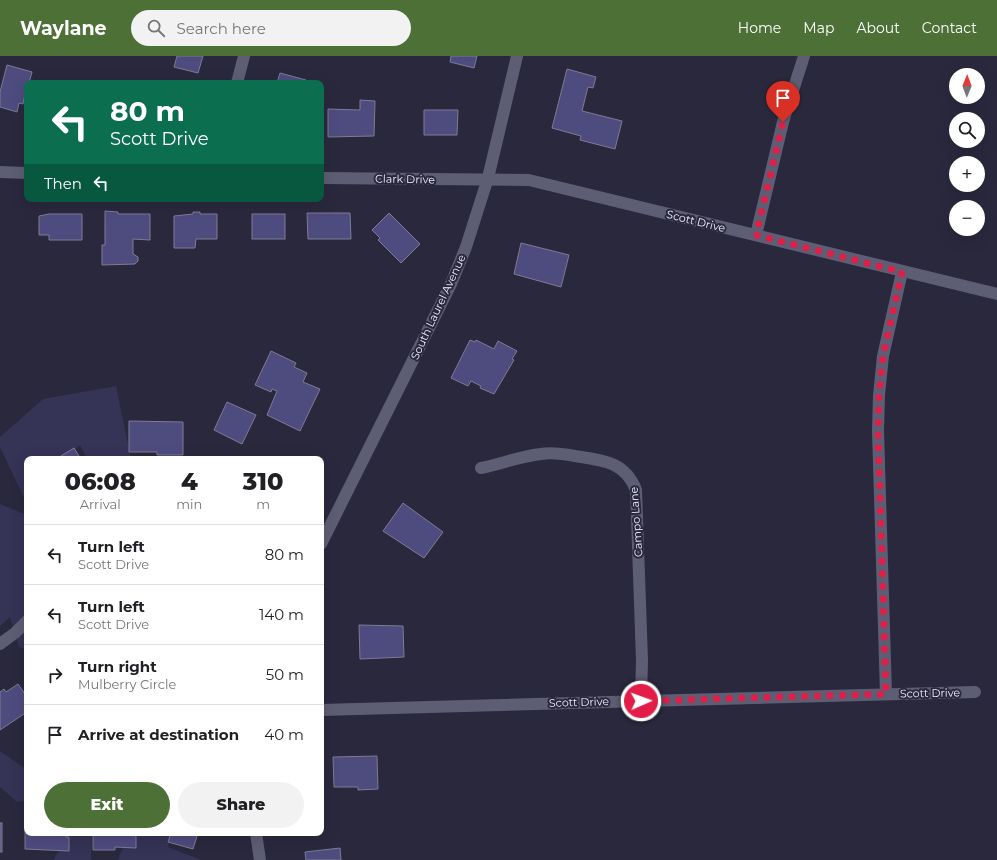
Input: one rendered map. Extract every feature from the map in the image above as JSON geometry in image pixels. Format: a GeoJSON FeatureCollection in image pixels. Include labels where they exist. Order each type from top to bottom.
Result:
{"type":"FeatureCollection","features":[{"type":"Feature","properties":{"kind":"street"},"geometry":{"type":"LineString","coordinates":[[238,80],[244,56]]}},
{"type":"Feature","properties":{"kind":"street","name":"South Laurel Avenue"},"geometry":{"type":"LineString","coordinates":[[324,538],[451,284],[466,247],[488,178],[517,56]]}},
{"type":"Feature","properties":{"kind":"street"},"geometry":{"type":"LineString","coordinates":[[756,235],[783,122],[804,56]]}},
{"type":"Feature","properties":{"kind":"street"},"geometry":{"type":"LineString","coordinates":[[0,172],[24,173]]}},
{"type":"Feature","properties":{"kind":"street","name":"Clark Drive"},"geometry":{"type":"LineString","coordinates":[[324,178],[488,178]]}},
{"type":"Feature","properties":{"kind":"street","name":"Scott Drive"},"geometry":{"type":"LineString","coordinates":[[488,178],[529,180],[997,294]]}},
{"type":"Feature","properties":{"kind":"street","name":"Scott Drive"},"geometry":{"type":"LineString","coordinates":[[886,694],[878,431],[879,395],[883,356],[902,272]]}},
{"type":"Feature","properties":{"kind":"street","name":"Campo Lane"},"geometry":{"type":"LineString","coordinates":[[481,468],[542,453],[561,454],[602,460],[613,464],[632,479],[636,490],[642,652],[641,701]]}},
{"type":"Feature","properties":{"kind":"street"},"geometry":{"type":"LineString","coordinates":[[0,644],[24,624]]}},
{"type":"Feature","properties":{"kind":"street","name":"Scott Drive"},"geometry":{"type":"LineString","coordinates":[[324,710],[975,692]]}},
{"type":"Feature","properties":{"kind":"street"},"geometry":{"type":"LineString","coordinates":[[256,836],[260,860]]}},
{"type":"Feature","properties":{"kind":"shaded area"},"geometry":{"type":"Polygon","coordinates":[[[116,386],[130,456],[86,456],[80,445],[69,456],[24,456],[24,498],[0,447],[0,437],[43,399],[116,386]]]}},
{"type":"Feature","properties":{"kind":"shaded area"},"geometry":{"type":"Polygon","coordinates":[[[0,504],[24,514],[24,649],[19,647],[10,617],[0,626],[0,504]]]}},
{"type":"Feature","properties":{"kind":"shaded area"},"geometry":{"type":"Polygon","coordinates":[[[0,751],[24,768],[24,801],[17,802],[0,787],[0,751]]]}},
{"type":"Feature","properties":{"kind":"shaded area"},"geometry":{"type":"Polygon","coordinates":[[[68,836],[92,836],[91,860],[53,860],[68,836]]]}},
{"type":"Feature","properties":{"kind":"shaded area"},"geometry":{"type":"Polygon","coordinates":[[[127,836],[171,836],[168,847],[201,860],[118,860],[127,836]]]}},
{"type":"Feature","properties":{"kind":"building"},"geometry":{"type":"Polygon","coordinates":[[[177,56],[203,56],[198,73],[174,67],[177,56]]]}},
{"type":"Feature","properties":{"kind":"building"},"geometry":{"type":"Polygon","coordinates":[[[451,56],[477,56],[474,68],[450,62],[451,56]]]}},
{"type":"Feature","properties":{"kind":"building"},"geometry":{"type":"Polygon","coordinates":[[[7,65],[32,72],[30,80],[24,80],[23,104],[19,103],[17,112],[0,107],[0,92],[7,65]]]}},
{"type":"Feature","properties":{"kind":"building"},"geometry":{"type":"Polygon","coordinates":[[[567,69],[596,77],[593,88],[588,87],[582,111],[622,121],[615,149],[580,140],[581,136],[552,128],[567,69]]]}},
{"type":"Feature","properties":{"kind":"building"},"geometry":{"type":"Polygon","coordinates":[[[280,73],[306,80],[278,80],[280,73]]]}},
{"type":"Feature","properties":{"kind":"building"},"geometry":{"type":"Polygon","coordinates":[[[360,100],[375,101],[374,136],[328,137],[328,109],[360,110],[360,100]]]}},
{"type":"Feature","properties":{"kind":"building"},"geometry":{"type":"Polygon","coordinates":[[[424,110],[458,110],[457,135],[424,135],[424,110]]]}},
{"type":"Feature","properties":{"kind":"building"},"geometry":{"type":"Polygon","coordinates":[[[105,211],[118,212],[118,214],[150,214],[150,240],[133,239],[133,254],[138,257],[138,261],[135,264],[102,265],[102,245],[105,245],[105,211]]]}},
{"type":"Feature","properties":{"kind":"building"},"geometry":{"type":"Polygon","coordinates":[[[193,212],[200,212],[200,214],[217,214],[217,239],[196,239],[195,248],[174,248],[174,216],[193,214],[193,212]]]}},
{"type":"Feature","properties":{"kind":"building"},"geometry":{"type":"Polygon","coordinates":[[[307,213],[350,213],[351,239],[308,239],[307,213]]]}},
{"type":"Feature","properties":{"kind":"building"},"geometry":{"type":"Polygon","coordinates":[[[389,213],[420,244],[401,263],[378,240],[380,238],[372,230],[389,213]]]}},
{"type":"Feature","properties":{"kind":"building"},"geometry":{"type":"Polygon","coordinates":[[[49,214],[82,214],[82,240],[49,240],[49,235],[39,235],[39,216],[49,214]]]}},
{"type":"Feature","properties":{"kind":"building"},"geometry":{"type":"Polygon","coordinates":[[[252,214],[285,214],[285,239],[252,239],[252,214]]]}},
{"type":"Feature","properties":{"kind":"building"},"geometry":{"type":"Polygon","coordinates":[[[521,243],[569,255],[561,287],[514,274],[521,243]]]}},
{"type":"Feature","properties":{"kind":"building"},"geometry":{"type":"Polygon","coordinates":[[[470,340],[475,342],[476,340],[494,349],[498,341],[517,351],[512,359],[514,360],[494,394],[480,388],[481,386],[471,381],[468,386],[451,378],[470,340]]]}},
{"type":"Feature","properties":{"kind":"building"},"geometry":{"type":"Polygon","coordinates":[[[271,351],[296,363],[294,367],[307,373],[303,382],[320,389],[300,431],[267,415],[277,391],[272,389],[271,392],[255,385],[271,351]]]}},
{"type":"Feature","properties":{"kind":"building"},"geometry":{"type":"Polygon","coordinates":[[[227,402],[256,415],[242,444],[214,430],[227,402]]]}},
{"type":"Feature","properties":{"kind":"building"},"geometry":{"type":"Polygon","coordinates":[[[129,421],[183,422],[183,455],[157,455],[157,452],[129,452],[129,421]]]}},
{"type":"Feature","properties":{"kind":"building"},"geometry":{"type":"Polygon","coordinates":[[[74,448],[79,456],[61,456],[74,448]]]}},
{"type":"Feature","properties":{"kind":"building"},"geometry":{"type":"Polygon","coordinates":[[[403,503],[443,532],[424,558],[383,531],[403,503]]]}},
{"type":"Feature","properties":{"kind":"building"},"geometry":{"type":"Polygon","coordinates":[[[359,625],[403,626],[404,657],[360,659],[359,625]]]}},
{"type":"Feature","properties":{"kind":"building"},"geometry":{"type":"Polygon","coordinates":[[[18,684],[24,693],[24,714],[0,730],[0,692],[4,689],[6,692],[18,684]]]}},
{"type":"Feature","properties":{"kind":"building"},"geometry":{"type":"Polygon","coordinates":[[[377,756],[378,789],[358,790],[358,787],[334,787],[333,757],[377,756]]]}},
{"type":"Feature","properties":{"kind":"building"},"geometry":{"type":"Polygon","coordinates":[[[0,823],[2,823],[2,852],[0,852],[0,823]]]}},
{"type":"Feature","properties":{"kind":"building"},"geometry":{"type":"Polygon","coordinates":[[[25,836],[69,837],[69,851],[25,849],[25,836]]]}},
{"type":"Feature","properties":{"kind":"building"},"geometry":{"type":"Polygon","coordinates":[[[93,836],[136,836],[136,848],[115,847],[115,850],[93,850],[93,836]]]}},
{"type":"Feature","properties":{"kind":"building"},"geometry":{"type":"Polygon","coordinates":[[[170,836],[197,836],[193,849],[168,842],[170,836]]]}},
{"type":"Feature","properties":{"kind":"building"},"geometry":{"type":"Polygon","coordinates":[[[340,848],[341,860],[306,860],[305,852],[340,848]]]}},
{"type":"Feature","properties":{"kind":"route"},"geometry":{"type":"LineString","coordinates":[[641,701],[886,694],[878,431],[879,395],[883,356],[902,272],[756,235],[783,122]]}}]}
